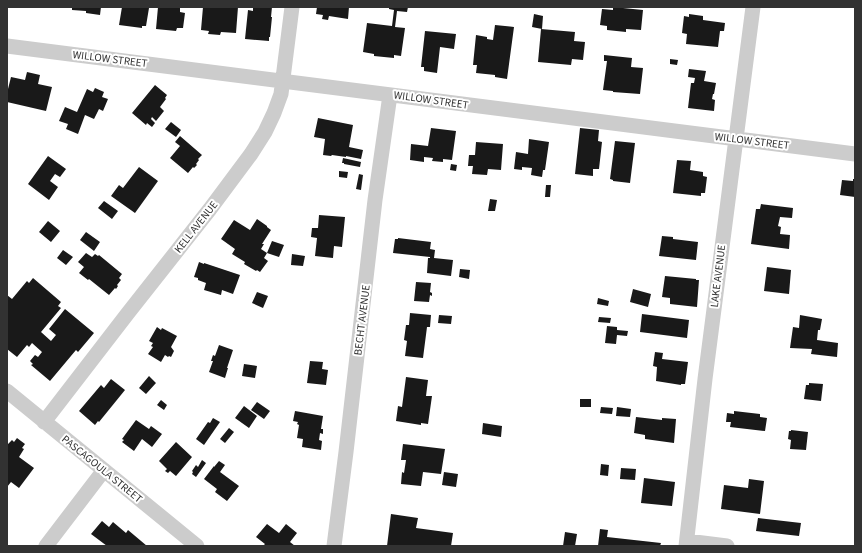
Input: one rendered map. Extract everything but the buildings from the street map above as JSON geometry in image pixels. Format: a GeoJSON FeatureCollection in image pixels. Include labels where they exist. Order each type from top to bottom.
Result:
{"type":"FeatureCollection","features":[{"type":"Feature","properties":{"kind":"street","name":"KELL AVENUE"},"geometry":{"type":"LineString","coordinates":[[44,422],[210,209],[251,154],[265,132],[281,94],[292,7]]}},
{"type":"Feature","properties":{"kind":"street","name":"LAKE AVENUE"},"geometry":{"type":"LineString","coordinates":[[687,544],[705,379],[752,7]]}},
{"type":"Feature","properties":{"kind":"street","name":"WILLOW STREET"},"geometry":{"type":"LineString","coordinates":[[7,46],[855,154]]}},
{"type":"Feature","properties":{"kind":"street","name":"BECHT AVENUE"},"geometry":{"type":"LineString","coordinates":[[334,546],[375,200],[390,95]]}},
{"type":"Feature","properties":{"kind":"street","name":"PASCAGOULA STREET"},"geometry":{"type":"LineString","coordinates":[[7,391],[197,546]]}},
{"type":"Feature","properties":{"kind":"street"},"geometry":{"type":"LineString","coordinates":[[46,546],[104,470]]}},
{"type":"Feature","properties":{"kind":"street"},"geometry":{"type":"LineString","coordinates":[[687,544],[727,546]]}}]}
